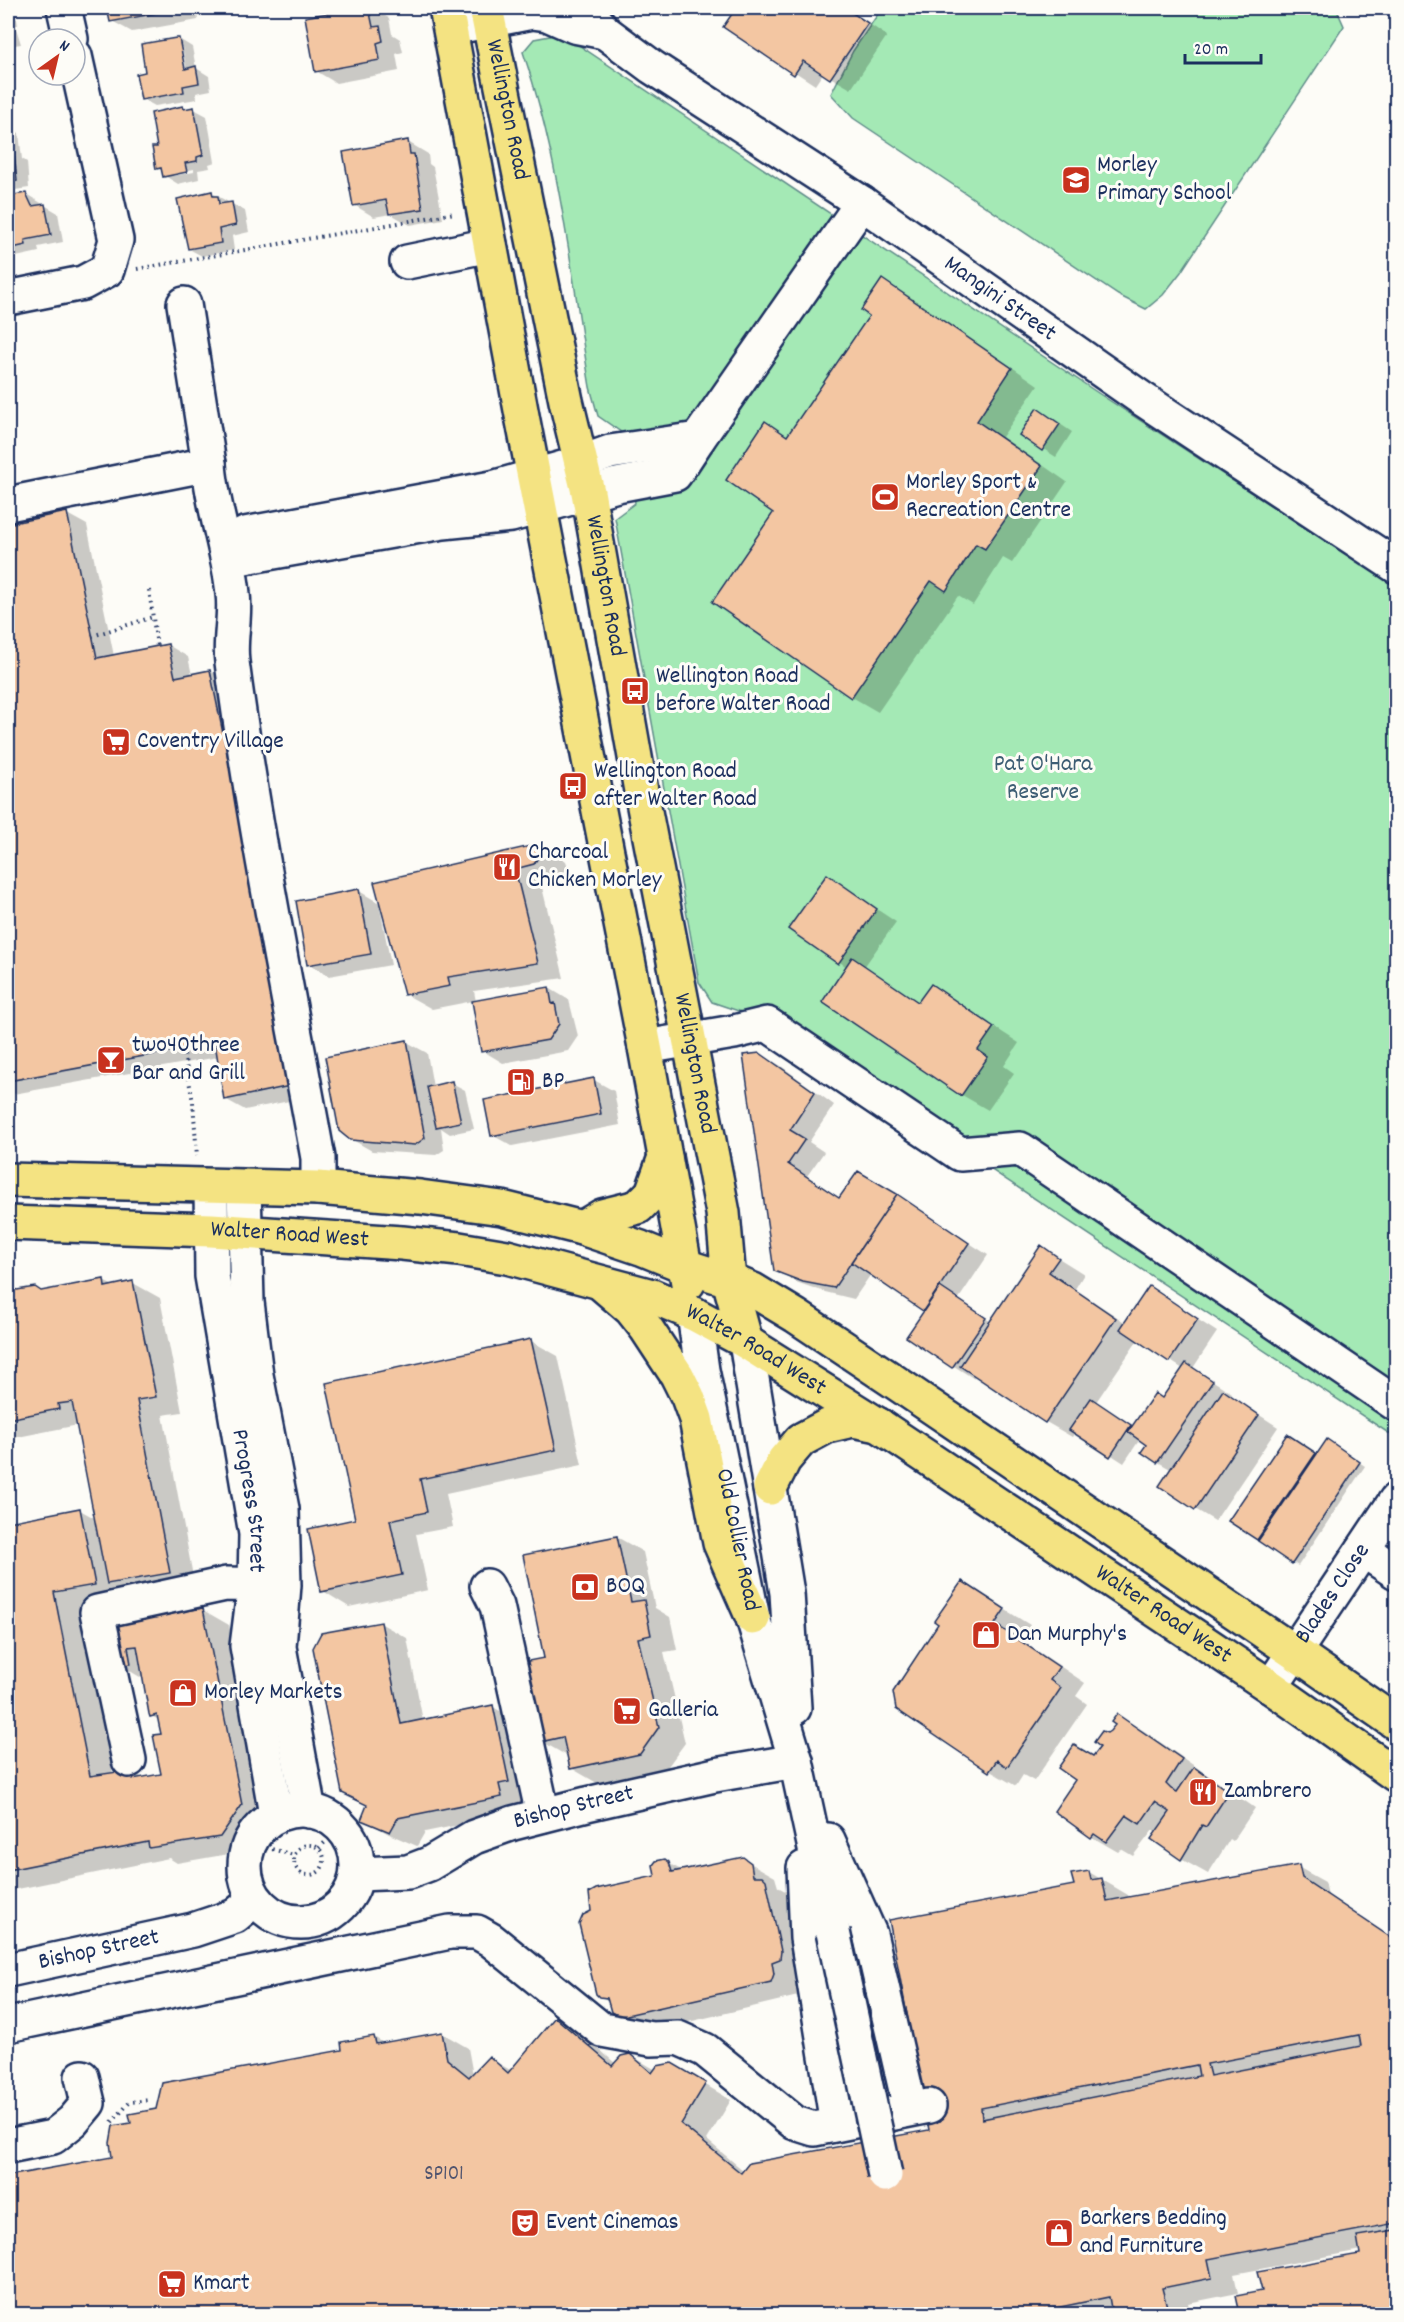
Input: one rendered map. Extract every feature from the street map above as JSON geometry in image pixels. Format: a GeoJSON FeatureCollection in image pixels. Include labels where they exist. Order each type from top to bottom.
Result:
{"type":"FeatureCollection","features":[{"type":"Feature","properties":{"kind":"main road","name":"Wellington Road"},"geometry":{"type":"LineString","coordinates":[[487,14],[584,478],[723,1213],[729,1280],[746,1342]]}},
{"type":"Feature","properties":{"kind":"main road","name":"Wellington Road"},"geometry":{"type":"LineString","coordinates":[[448,18],[694,1314]]}},
{"type":"Feature","properties":{"kind":"main road"},"geometry":{"type":"LineString","coordinates":[[582,1228],[603,1216],[638,1207],[652,1193],[665,1157]]}},
{"type":"Feature","properties":{"kind":"main road","name":"Walter Road West"},"geometry":{"type":"LineString","coordinates":[[8,1180],[204,1176],[244,1186],[318,1188],[420,1197],[501,1208],[582,1228],[729,1280],[753,1290],[796,1316],[1396,1723]]}},
{"type":"Feature","properties":{"kind":"main road","name":"Walter Road West"},"geometry":{"type":"LineString","coordinates":[[8,1223],[211,1230],[459,1249],[507,1257],[652,1296],[694,1314],[746,1342],[880,1426],[1270,1687],[1396,1775]]}},
{"type":"Feature","properties":{"kind":"main road"},"geometry":{"type":"LineString","coordinates":[[597,1280],[631,1309],[646,1328],[677,1375],[688,1397],[696,1419],[720,1543],[753,1618]]}},
{"type":"Feature","properties":{"kind":"main road"},"geometry":{"type":"LineString","coordinates":[[770,1488],[784,1460],[805,1438],[827,1426],[854,1420],[880,1426]]}},
{"type":"Feature","properties":{"kind":"street"},"geometry":{"type":"LineString","coordinates":[[64,8],[68,27]]}},
{"type":"Feature","properties":{"kind":"street","name":"Mangini Street"},"geometry":{"type":"LineString","coordinates":[[585,8],[605,32],[652,67],[862,202],[1141,398],[1396,567]]}},
{"type":"Feature","properties":{"kind":"street","name":"Mangini Street"},"geometry":{"type":"LineString","coordinates":[[448,18],[532,12],[547,14],[574,26],[605,32]]}},
{"type":"Feature","properties":{"kind":"street"},"geometry":{"type":"LineString","coordinates":[[8,298],[83,283],[111,255],[81,87]]}},
{"type":"Feature","properties":{"kind":"street"},"geometry":{"type":"LineString","coordinates":[[226,549],[511,515],[538,491],[584,478],[675,474],[862,202]]}},
{"type":"Feature","properties":{"kind":"street"},"geometry":{"type":"LineString","coordinates":[[407,261],[490,245]]}},
{"type":"Feature","properties":{"kind":"street"},"geometry":{"type":"LineString","coordinates":[[184,304],[211,488],[226,549],[234,596],[232,658],[262,854],[318,1158],[318,1188]]}},
{"type":"Feature","properties":{"kind":"street"},"geometry":{"type":"LineString","coordinates":[[584,478],[610,452],[698,439]]}},
{"type":"Feature","properties":{"kind":"street"},"geometry":{"type":"LineString","coordinates":[[8,504],[209,465]]}},
{"type":"Feature","properties":{"kind":"street"},"geometry":{"type":"LineString","coordinates":[[645,1047],[767,1024],[960,1154],[1020,1149],[1396,1404]]}},
{"type":"Feature","properties":{"kind":"street","name":"Progress Street"},"geometry":{"type":"LineString","coordinates":[[204,1176],[211,1230],[212,1276],[256,1534],[269,1584],[309,1811]]}},
{"type":"Feature","properties":{"kind":"street","name":"Progress Street"},"geometry":{"type":"LineString","coordinates":[[244,1186],[247,1302],[256,1375],[282,1509],[269,1584],[247,1646],[276,1815]]}},
{"type":"Feature","properties":{"kind":"street","name":"Old Collier Road"},"geometry":{"type":"LineString","coordinates":[[694,1314],[702,1370],[753,1618],[799,1771],[885,2175]]}},
{"type":"Feature","properties":{"kind":"street","name":"Old Collier Road"},"geometry":{"type":"LineString","coordinates":[[746,1342],[787,1593],[799,1771]]}},
{"type":"Feature","properties":{"kind":"street","name":"Blades Close"},"geometry":{"type":"LineString","coordinates":[[1270,1687],[1396,1500]]}},
{"type":"Feature","properties":{"kind":"street"},"geometry":{"type":"LineString","coordinates":[[1363,1550],[1396,1572]]}},
{"type":"Feature","properties":{"kind":"street"},"geometry":{"type":"LineString","coordinates":[[129,1760],[97,1612],[226,1584],[269,1584]]}},
{"type":"Feature","properties":{"kind":"street"},"geometry":{"type":"LineString","coordinates":[[487,1586],[497,1606],[543,1815]]}},
{"type":"Feature","properties":{"kind":"street"},"geometry":{"type":"LineString","coordinates":[[8,2025],[450,1932],[477,1932],[491,1940],[602,2030],[651,2039],[678,2038],[705,2050],[795,2123],[814,2129],[919,2107],[870,1935],[799,1771]]}},
{"type":"Feature","properties":{"kind":"street"},"geometry":{"type":"LineString","coordinates":[[799,1771],[807,1938],[837,2124]]}},
{"type":"Feature","properties":{"kind":"street","name":"Bishop Street"},"geometry":{"type":"LineString","coordinates":[[357,1874],[408,1872],[429,1864],[474,1838],[543,1815],[715,1775],[799,1771]]}},
{"type":"Feature","properties":{"kind":"street"},"geometry":{"type":"LineString","coordinates":[[298,1810],[323,1815],[342,1826],[353,1845],[357,1859],[357,1874],[353,1888],[340,1906],[322,1919],[293,1922],[278,1918],[265,1910],[248,1887],[244,1860],[249,1843],[264,1823],[276,1815],[298,1810]]}},
{"type":"Feature","properties":{"kind":"street","name":"Bishop Street"},"geometry":{"type":"LineString","coordinates":[[8,1970],[193,1930],[235,1916],[255,1899]]}},
{"type":"Feature","properties":{"kind":"street"},"geometry":{"type":"LineString","coordinates":[[8,2146],[53,2137],[73,2121],[88,2103],[82,2077]]}},
{"type":"Feature","properties":{"kind":"path"},"geometry":{"type":"LineString","coordinates":[[111,255],[140,269],[483,207]]}},
{"type":"Feature","properties":{"kind":"path"},"geometry":{"type":"LineString","coordinates":[[149,590],[157,646]]}},
{"type":"Feature","properties":{"kind":"path"},"geometry":{"type":"LineString","coordinates":[[92,636],[153,617]]}},
{"type":"Feature","properties":{"kind":"path"},"geometry":{"type":"LineString","coordinates":[[183,1049],[204,1176]]}},
{"type":"Feature","properties":{"kind":"path"},"geometry":{"type":"LineString","coordinates":[[319,1848],[342,1826]]}},
{"type":"Feature","properties":{"kind":"path"},"geometry":{"type":"LineString","coordinates":[[249,1843],[294,1855]]}},
{"type":"Feature","properties":{"kind":"path"},"geometry":{"type":"LineString","coordinates":[[310,1844],[319,1848],[324,1855],[323,1865],[316,1873],[308,1875],[298,1871],[294,1863],[294,1855],[300,1846],[310,1844]]}},
{"type":"Feature","properties":{"kind":"green space","name":"Morley Primary School"},"geometry":{"type":"Polygon","coordinates":[[[882,8],[1336,8],[1344,26],[1181,272],[1163,295],[1146,309],[1118,295],[853,118],[831,94],[853,51],[882,8]]]}},
{"type":"Feature","properties":{"kind":"green space","name":"Pat O'Hara Reserve"},"geometry":{"type":"Polygon","coordinates":[[[555,35],[571,40],[1098,393],[1396,587],[1396,1438],[774,1023],[712,1002],[699,982],[615,518],[635,503],[628,437],[598,416],[590,387],[556,176],[547,134],[523,52],[534,39],[555,35]]]}},
{"type":"Feature","properties":{"kind":"building"},"geometry":{"type":"Polygon","coordinates":[[[107,8],[179,8],[179,9],[110,22],[107,8]]]}},
{"type":"Feature","properties":{"kind":"building"},"geometry":{"type":"Polygon","coordinates":[[[356,8],[369,8],[373,27],[380,26],[383,41],[377,43],[380,60],[315,72],[305,17],[356,8]]]}},
{"type":"Feature","properties":{"kind":"building"},"geometry":{"type":"Polygon","coordinates":[[[736,8],[845,8],[868,23],[830,79],[803,61],[794,75],[723,27],[736,8]]]}},
{"type":"Feature","properties":{"kind":"building"},"geometry":{"type":"Polygon","coordinates":[[[179,38],[185,69],[196,66],[199,83],[183,86],[184,92],[141,100],[136,74],[145,72],[141,44],[179,38]]]}},
{"type":"Feature","properties":{"kind":"building"},"geometry":{"type":"Polygon","coordinates":[[[183,106],[184,109],[194,107],[203,155],[197,157],[197,161],[185,163],[187,172],[163,177],[161,168],[156,169],[152,147],[157,147],[151,113],[183,106]]]}},
{"type":"Feature","properties":{"kind":"building"},"geometry":{"type":"Polygon","coordinates":[[[8,132],[10,153],[14,153],[17,181],[8,182],[8,132]]]}},
{"type":"Feature","properties":{"kind":"building"},"geometry":{"type":"Polygon","coordinates":[[[408,140],[410,154],[414,154],[423,209],[389,214],[386,200],[353,206],[343,152],[408,140]]]}},
{"type":"Feature","properties":{"kind":"building"},"geometry":{"type":"Polygon","coordinates":[[[212,191],[213,196],[218,196],[219,204],[232,202],[236,225],[219,229],[221,243],[188,249],[177,199],[212,191]]]}},
{"type":"Feature","properties":{"kind":"building"},"geometry":{"type":"Polygon","coordinates":[[[26,193],[32,206],[45,204],[51,235],[25,240],[26,245],[8,249],[8,196],[26,193]]]}},
{"type":"Feature","properties":{"kind":"building","name":"Morley Sport & Recreation Centre"},"geometry":{"type":"Polygon","coordinates":[[[882,279],[1012,368],[977,421],[1042,466],[985,549],[976,544],[946,591],[931,581],[851,698],[712,602],[773,513],[726,480],[765,421],[787,436],[869,316],[861,310],[882,279]]]}},
{"type":"Feature","properties":{"kind":"building"},"geometry":{"type":"Polygon","coordinates":[[[1037,408],[1060,424],[1042,451],[1019,435],[1037,408]]]}},
{"type":"Feature","properties":{"kind":"building","name":"Coventry Village"},"geometry":{"type":"Polygon","coordinates":[[[67,512],[97,658],[168,644],[175,677],[210,670],[295,1085],[224,1100],[215,1043],[8,1081],[8,524],[67,512]]]}},
{"type":"Feature","properties":{"kind":"building"},"geometry":{"type":"Polygon","coordinates":[[[539,844],[542,851],[534,864],[515,869],[538,963],[448,977],[450,986],[404,995],[374,882],[539,844]]]}},
{"type":"Feature","properties":{"kind":"building"},"geometry":{"type":"Polygon","coordinates":[[[827,874],[877,909],[838,964],[788,929],[827,874]]]}},
{"type":"Feature","properties":{"kind":"building"},"geometry":{"type":"Polygon","coordinates":[[[359,889],[371,954],[307,965],[296,901],[359,889]]]}},
{"type":"Feature","properties":{"kind":"building"},"geometry":{"type":"Polygon","coordinates":[[[852,957],[918,1002],[931,984],[994,1027],[978,1050],[988,1057],[961,1096],[822,1002],[852,957]]]}},
{"type":"Feature","properties":{"kind":"building"},"geometry":{"type":"Polygon","coordinates":[[[549,987],[559,1024],[548,1040],[481,1052],[472,1001],[549,987]]]}},
{"type":"Feature","properties":{"kind":"building"},"geometry":{"type":"Polygon","coordinates":[[[407,1040],[425,1138],[415,1145],[350,1140],[339,1131],[325,1057],[407,1040]]]}},
{"type":"Feature","properties":{"kind":"building"},"geometry":{"type":"Polygon","coordinates":[[[760,1053],[815,1092],[790,1130],[805,1139],[788,1164],[839,1198],[858,1171],[897,1194],[834,1288],[803,1282],[774,1271],[743,1055],[760,1053]]]}},
{"type":"Feature","properties":{"kind":"building"},"geometry":{"type":"Polygon","coordinates":[[[594,1078],[601,1114],[491,1136],[484,1100],[594,1078]]]}},
{"type":"Feature","properties":{"kind":"building"},"geometry":{"type":"Polygon","coordinates":[[[452,1081],[461,1122],[436,1127],[427,1087],[452,1081]]]}},
{"type":"Feature","properties":{"kind":"building"},"geometry":{"type":"Polygon","coordinates":[[[897,1194],[969,1243],[923,1311],[851,1262],[897,1194]]]}},
{"type":"Feature","properties":{"kind":"building"},"geometry":{"type":"Polygon","coordinates":[[[1041,1245],[1059,1258],[1049,1272],[1116,1318],[1045,1423],[960,1366],[1041,1245]]]}},
{"type":"Feature","properties":{"kind":"building"},"geometry":{"type":"Polygon","coordinates":[[[104,1279],[105,1287],[133,1281],[156,1397],[137,1400],[170,1573],[107,1584],[72,1402],[58,1404],[59,1409],[8,1419],[8,1285],[17,1290],[35,1287],[41,1291],[104,1279]]]}},
{"type":"Feature","properties":{"kind":"building"},"geometry":{"type":"Polygon","coordinates":[[[1149,1286],[1198,1319],[1169,1362],[1120,1329],[1149,1286]]]}},
{"type":"Feature","properties":{"kind":"building"},"geometry":{"type":"Polygon","coordinates":[[[940,1287],[986,1318],[952,1368],[906,1337],[940,1287]]]}},
{"type":"Feature","properties":{"kind":"building"},"geometry":{"type":"Polygon","coordinates":[[[531,1339],[556,1450],[420,1479],[427,1512],[390,1520],[402,1575],[321,1592],[308,1529],[355,1519],[326,1383],[531,1339]]]}},
{"type":"Feature","properties":{"kind":"building"},"geometry":{"type":"Polygon","coordinates":[[[1186,1363],[1213,1381],[1157,1463],[1141,1452],[1146,1445],[1128,1432],[1155,1393],[1162,1398],[1186,1363]]]}},
{"type":"Feature","properties":{"kind":"building"},"geometry":{"type":"Polygon","coordinates":[[[1223,1390],[1259,1415],[1195,1510],[1159,1486],[1223,1390]]]}},
{"type":"Feature","properties":{"kind":"building"},"geometry":{"type":"Polygon","coordinates":[[[1091,1398],[1131,1425],[1110,1457],[1069,1430],[1091,1398]]]}},
{"type":"Feature","properties":{"kind":"building"},"geometry":{"type":"Polygon","coordinates":[[[1287,1434],[1316,1453],[1257,1540],[1228,1521],[1287,1434]]]}},
{"type":"Feature","properties":{"kind":"building"},"geometry":{"type":"Polygon","coordinates":[[[1327,1439],[1360,1462],[1292,1564],[1258,1541],[1327,1439]]]}},
{"type":"Feature","properties":{"kind":"building","name":"Morley Markets"},"geometry":{"type":"Polygon","coordinates":[[[80,1508],[95,1585],[54,1592],[90,1776],[131,1770],[133,1779],[161,1774],[153,1735],[161,1734],[157,1715],[150,1717],[149,1714],[137,1646],[128,1647],[131,1664],[118,1666],[111,1625],[203,1608],[242,1805],[220,1837],[149,1848],[148,1842],[8,1870],[8,1522],[80,1508]]]}},
{"type":"Feature","properties":{"kind":"building"},"geometry":{"type":"Polygon","coordinates":[[[617,1536],[631,1602],[644,1600],[651,1635],[638,1638],[659,1727],[640,1754],[570,1769],[563,1737],[540,1742],[523,1662],[544,1658],[523,1555],[617,1536]]]}},
{"type":"Feature","properties":{"kind":"building"},"geometry":{"type":"Polygon","coordinates":[[[962,1581],[1005,1609],[995,1624],[1059,1667],[1050,1680],[1061,1688],[1055,1697],[1007,1767],[997,1760],[989,1772],[896,1709],[893,1692],[938,1624],[934,1621],[962,1581]]]}},
{"type":"Feature","properties":{"kind":"building"},"geometry":{"type":"Polygon","coordinates":[[[381,1622],[401,1724],[493,1705],[509,1782],[499,1784],[502,1797],[398,1818],[390,1832],[361,1820],[367,1805],[342,1793],[313,1648],[321,1633],[381,1622]]]}},
{"type":"Feature","properties":{"kind":"building"},"geometry":{"type":"Polygon","coordinates":[[[1117,1714],[1182,1759],[1166,1784],[1171,1789],[1177,1792],[1194,1767],[1229,1792],[1206,1827],[1202,1825],[1181,1860],[1151,1839],[1170,1812],[1155,1802],[1140,1824],[1126,1815],[1106,1842],[1094,1834],[1091,1838],[1054,1811],[1075,1780],[1058,1768],[1074,1745],[1093,1756],[1100,1747],[1094,1742],[1102,1731],[1107,1733],[1115,1725],[1111,1722],[1117,1714]]]}},
{"type":"Feature","properties":{"kind":"building"},"geometry":{"type":"Polygon","coordinates":[[[743,1857],[751,1863],[753,1876],[762,1876],[766,1880],[781,1951],[780,1959],[772,1962],[774,1974],[771,1982],[627,2015],[618,2016],[611,2012],[607,1998],[596,1994],[579,1924],[583,1915],[591,1911],[589,1893],[596,1889],[655,1876],[653,1865],[656,1861],[665,1859],[669,1862],[672,1872],[743,1857]]]}},
{"type":"Feature","properties":{"kind":"building"},"geometry":{"type":"Polygon","coordinates":[[[1299,1865],[1302,1878],[1393,1939],[1396,1958],[1396,2223],[1208,2259],[1212,2278],[1162,2288],[1169,2314],[1112,2314],[1109,2297],[1036,2312],[1037,2314],[8,2314],[8,2176],[112,2157],[110,2143],[113,2126],[131,2123],[129,2114],[156,2109],[162,2083],[342,2050],[341,2042],[374,2036],[376,2044],[442,2032],[447,2059],[469,2077],[489,2056],[508,2073],[555,2017],[612,2066],[621,2056],[630,2054],[652,2073],[657,2066],[672,2063],[706,2083],[681,2124],[741,2173],[749,2163],[929,2130],[889,1920],[1074,1885],[1071,1874],[1089,1871],[1091,1880],[1102,1878],[1107,1901],[1299,1865]],[[1359,2035],[1207,2064],[1210,2076],[1361,2046],[1359,2035]],[[1197,2065],[981,2108],[982,2119],[1199,2076],[1197,2065]]]}},
{"type":"Feature","properties":{"kind":"building"},"geometry":{"type":"Polygon","coordinates":[[[1395,2230],[1396,2314],[1240,2314],[1236,2296],[1262,2291],[1257,2272],[1360,2254],[1357,2236],[1395,2230]]]}},
{"type":"Feature","properties":{"kind":"place","name":"Morley Primary School"},"geometry":{"type":"Point","coordinates":[1076,180]}},
{"type":"Feature","properties":{"kind":"place","name":"Morley Sport & Recreation Centre"},"geometry":{"type":"Point","coordinates":[885,497]}},
{"type":"Feature","properties":{"kind":"place","name":"Wellington Road before Walter Road"},"geometry":{"type":"Point","coordinates":[635,691]}},
{"type":"Feature","properties":{"kind":"place","name":"Coventry Village"},"geometry":{"type":"Point","coordinates":[116,742]}},
{"type":"Feature","properties":{"kind":"place","name":"Wellington Road after Walter Road"},"geometry":{"type":"Point","coordinates":[573,786]}},
{"type":"Feature","properties":{"kind":"place","name":"Charcoal Chicken Morley"},"geometry":{"type":"Point","coordinates":[507,867]}},
{"type":"Feature","properties":{"kind":"place","name":"two40three Bar and Grill"},"geometry":{"type":"Point","coordinates":[111,1060]}},
{"type":"Feature","properties":{"kind":"place","name":"BP"},"geometry":{"type":"Point","coordinates":[521,1082]}},
{"type":"Feature","properties":{"kind":"place","name":"BOQ"},"geometry":{"type":"Point","coordinates":[585,1587]}},
{"type":"Feature","properties":{"kind":"place","name":"Dan Murphy's"},"geometry":{"type":"Point","coordinates":[986,1635]}},
{"type":"Feature","properties":{"kind":"place","name":"Morley Markets"},"geometry":{"type":"Point","coordinates":[183,1693]}},
{"type":"Feature","properties":{"kind":"place","name":"Galleria"},"geometry":{"type":"Point","coordinates":[627,1711]}},
{"type":"Feature","properties":{"kind":"place","name":"Zambrero"},"geometry":{"type":"Point","coordinates":[1203,1792]}},
{"type":"Feature","properties":{"kind":"place","name":"Event Cinemas"},"geometry":{"type":"Point","coordinates":[525,2223]}},
{"type":"Feature","properties":{"kind":"place","name":"Barkers Bedding and Furniture"},"geometry":{"type":"Point","coordinates":[1059,2233]}},
{"type":"Feature","properties":{"kind":"place","name":"Kmart"},"geometry":{"type":"Point","coordinates":[172,2284]}}]}
